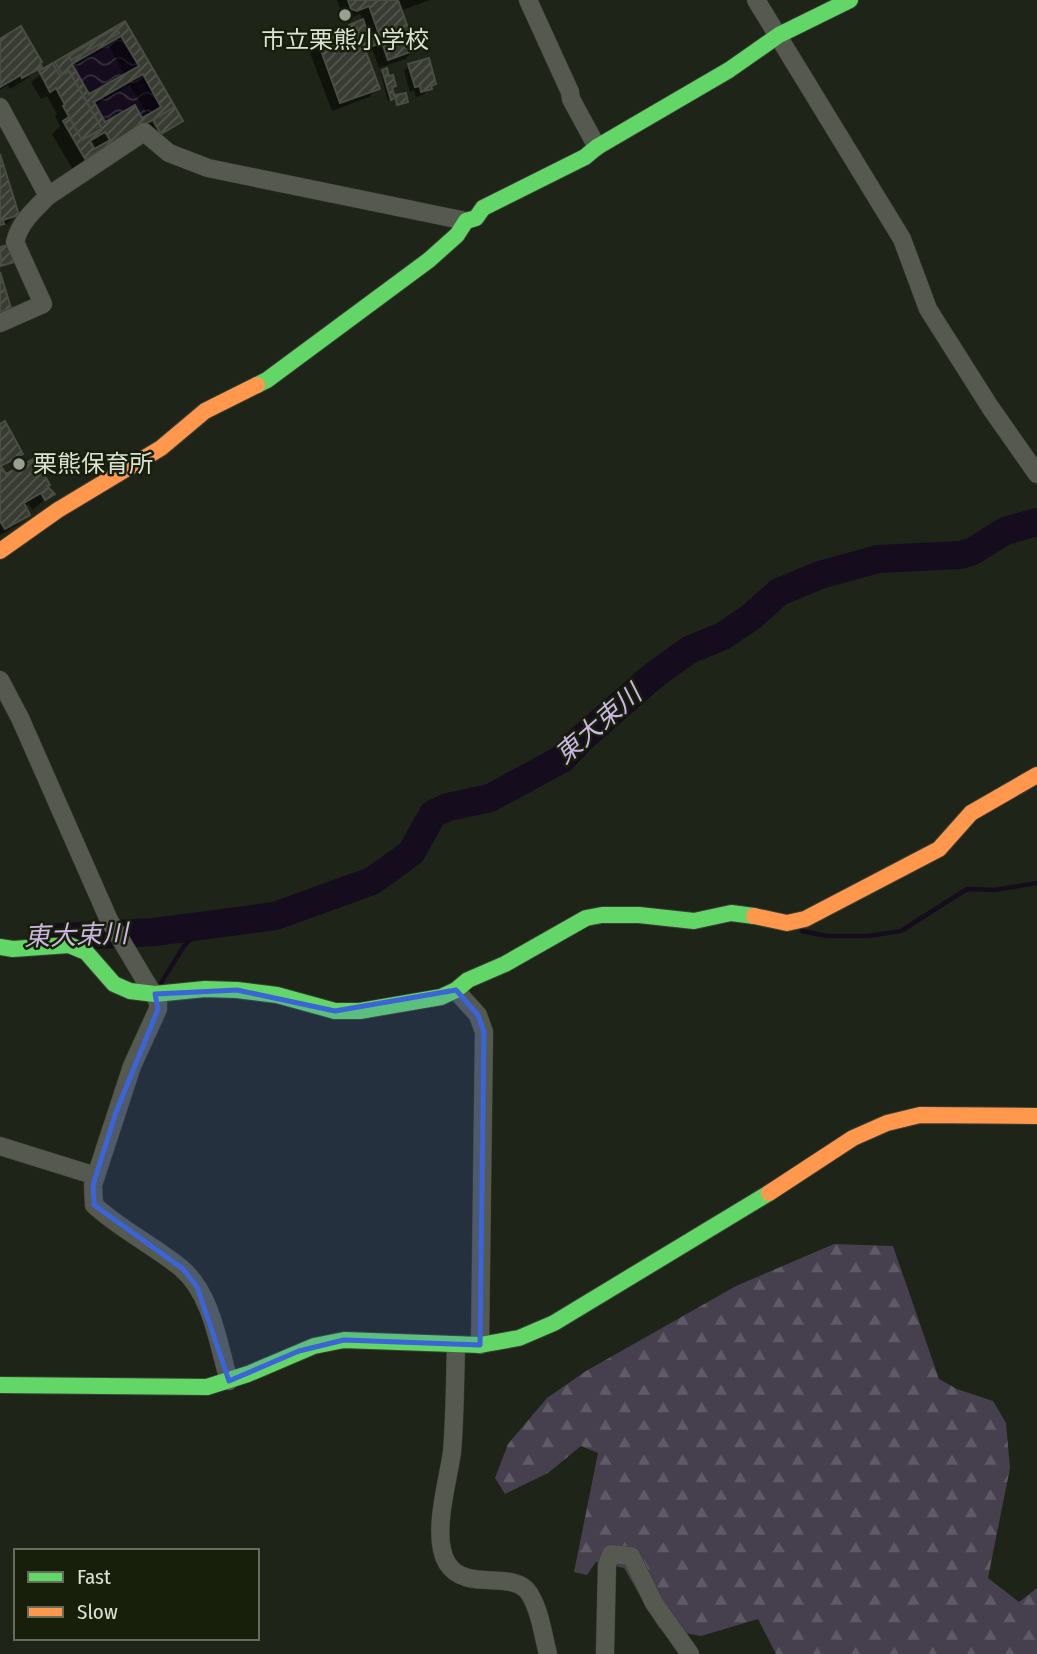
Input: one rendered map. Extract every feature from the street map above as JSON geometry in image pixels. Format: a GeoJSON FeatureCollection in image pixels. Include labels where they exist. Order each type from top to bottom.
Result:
{"type":"FeatureCollection","features":[{"type":"Feature","properties":{"kind":"street"},"geometry":{"type":"LineString","coordinates":[[528,0],[571,99],[597,147]]}},
{"type":"Feature","properties":{"kind":"street"},"geometry":{"type":"LineString","coordinates":[[756,0],[902,239],[928,309],[990,407],[1037,474]]}},
{"type":"Feature","properties":{"kind":"street"},"geometry":{"type":"LineString","coordinates":[[0,323],[43,303],[15,243],[26,219],[48,196],[144,131],[169,153],[208,168],[466,221],[476,218],[483,208],[585,157],[597,147],[634,128],[729,71],[779,35],[850,0]]}},
{"type":"Feature","properties":{"kind":"street"},"geometry":{"type":"LineString","coordinates":[[0,107],[48,196]]}},
{"type":"Feature","properties":{"kind":"street"},"geometry":{"type":"LineString","coordinates":[[0,551],[58,510],[150,456],[205,411],[267,380],[429,260],[457,235],[466,221]]}},
{"type":"Feature","properties":{"kind":"street"},"geometry":{"type":"LineString","coordinates":[[0,680],[20,718],[109,920],[155,994],[158,1009],[132,1066],[93,1185],[94,1205],[112,1222],[183,1269],[197,1287],[210,1315],[229,1381]]}},
{"type":"Feature","properties":{"kind":"street"},"geometry":{"type":"LineString","coordinates":[[0,947],[69,945],[86,952],[114,984],[130,991],[155,994],[205,989],[237,990],[277,995],[335,1011],[360,1011],[458,993],[468,980],[505,964],[586,918],[639,915],[694,921],[746,914],[788,923],[805,919],[939,849],[971,813],[1037,775]]}},
{"type":"Feature","properties":{"kind":"street"},"geometry":{"type":"LineString","coordinates":[[458,993],[478,1015],[484,1032],[480,1345]]}},
{"type":"Feature","properties":{"kind":"street"},"geometry":{"type":"LineString","coordinates":[[0,1385],[207,1387],[229,1381],[299,1350],[344,1340],[480,1345],[519,1338],[554,1323],[757,1200],[853,1138],[887,1123],[920,1115],[1037,1116]]}},
{"type":"Feature","properties":{"kind":"street"},"geometry":{"type":"LineString","coordinates":[[0,1146],[96,1176]]}},
{"type":"Feature","properties":{"kind":"street"},"geometry":{"type":"LineString","coordinates":[[456,1345],[452,1451],[441,1527],[442,1549],[447,1564],[456,1572],[475,1580],[516,1583],[528,1591],[536,1609],[548,1654]]}},
{"type":"Feature","properties":{"kind":"street"},"geometry":{"type":"LineString","coordinates":[[605,1654],[607,1565],[611,1554],[631,1556],[654,1604],[690,1654]]}},
{"type":"Feature","properties":{"kind":"highlighted area"},"geometry":{"type":"Polygon","coordinates":[[[237,990],[335,1011],[456,990],[478,1015],[484,1032],[480,1345],[344,1340],[299,1351],[229,1381],[197,1287],[183,1269],[94,1205],[93,1185],[116,1112],[158,1009],[155,994],[237,990]]]}},
{"type":"Feature","properties":{"kind":"green space"},"geometry":{"type":"Polygon","coordinates":[[[834,1244],[893,1246],[939,1379],[957,1389],[993,1401],[1006,1423],[1010,1468],[988,1578],[1019,1602],[1037,1588],[1037,1654],[776,1654],[758,1619],[701,1636],[659,1628],[624,1568],[596,1562],[587,1575],[574,1572],[598,1453],[581,1446],[548,1473],[505,1494],[495,1478],[508,1444],[547,1398],[586,1371],[736,1286],[834,1244]]]}},
{"type":"Feature","properties":{"kind":"water"},"geometry":{"type":"Polygon","coordinates":[[[121,36],[139,66],[89,94],[72,64],[121,36]]]}},
{"type":"Feature","properties":{"kind":"water"},"geometry":{"type":"Polygon","coordinates":[[[143,74],[161,107],[142,118],[135,105],[105,122],[94,102],[143,74]]]}},
{"type":"Feature","properties":{"kind":"building"},"geometry":{"type":"Polygon","coordinates":[[[348,0],[398,0],[416,50],[388,60],[369,6],[357,11],[351,9],[348,0]]]}},
{"type":"Feature","properties":{"kind":"building"},"geometry":{"type":"Polygon","coordinates":[[[363,19],[370,39],[379,35],[381,43],[365,49],[357,28],[351,30],[349,25],[363,19]]]}},
{"type":"Feature","properties":{"kind":"building"},"geometry":{"type":"Polygon","coordinates":[[[125,21],[175,107],[85,159],[63,121],[69,117],[82,140],[102,129],[69,71],[62,75],[55,62],[125,21]],[[116,28],[69,56],[71,60],[119,33],[116,28]],[[121,36],[72,64],[89,94],[139,66],[121,36]],[[143,74],[94,102],[105,122],[135,105],[142,118],[161,107],[143,74]],[[105,132],[90,141],[94,149],[110,140],[105,132]]]}},
{"type":"Feature","properties":{"kind":"building"},"geometry":{"type":"Polygon","coordinates":[[[21,26],[42,62],[42,67],[0,87],[0,39],[21,26]]]}},
{"type":"Feature","properties":{"kind":"building"},"geometry":{"type":"Polygon","coordinates":[[[116,28],[119,33],[71,60],[69,56],[116,28]]]}},
{"type":"Feature","properties":{"kind":"building"},"geometry":{"type":"Polygon","coordinates":[[[357,28],[380,89],[340,103],[318,42],[357,28]]]}},
{"type":"Feature","properties":{"kind":"building"},"geometry":{"type":"Polygon","coordinates":[[[429,58],[436,84],[431,86],[432,89],[421,92],[420,86],[415,87],[408,64],[429,58]]]}},
{"type":"Feature","properties":{"kind":"building"},"geometry":{"type":"Polygon","coordinates":[[[53,63],[60,76],[69,71],[102,129],[82,140],[56,88],[50,92],[39,71],[53,63]]]}},
{"type":"Feature","properties":{"kind":"building"},"geometry":{"type":"Polygon","coordinates":[[[387,68],[389,76],[393,75],[396,86],[392,87],[395,98],[391,100],[382,70],[387,68]]]}},
{"type":"Feature","properties":{"kind":"building"},"geometry":{"type":"Polygon","coordinates":[[[406,93],[408,102],[397,105],[395,95],[406,93]]]}},
{"type":"Feature","properties":{"kind":"building"},"geometry":{"type":"Polygon","coordinates":[[[175,107],[183,121],[161,134],[153,120],[175,107]]]}},
{"type":"Feature","properties":{"kind":"building"},"geometry":{"type":"Polygon","coordinates":[[[0,154],[19,215],[3,220],[4,224],[0,225],[0,154]]]}},
{"type":"Feature","properties":{"kind":"building"},"geometry":{"type":"Polygon","coordinates":[[[9,245],[14,262],[1,266],[0,247],[9,245]]]}},
{"type":"Feature","properties":{"kind":"building"},"geometry":{"type":"Polygon","coordinates":[[[0,272],[11,308],[0,312],[0,272]]]}},
{"type":"Feature","properties":{"kind":"building"},"geometry":{"type":"Polygon","coordinates":[[[5,421],[23,454],[1,466],[6,474],[35,458],[50,485],[47,486],[55,494],[45,500],[41,493],[24,503],[30,515],[5,529],[0,521],[0,424],[5,421]]]}},
{"type":"Feature","properties":{"kind":"waterway","name":"東大束川"},"geometry":{"type":"LineString","coordinates":[[44,938],[154,932],[275,916],[372,881],[411,853],[433,814],[448,807],[490,798],[562,759],[653,676],[689,650],[723,636],[751,617],[779,592],[820,575],[878,559],[961,555],[973,551],[1005,531],[1037,522]]}},
{"type":"Feature","properties":{"kind":"waterway"},"geometry":{"type":"LineString","coordinates":[[802,931],[827,936],[868,936],[901,931],[967,889],[994,890],[1037,883]]}},
{"type":"Feature","properties":{"kind":"waterway"},"geometry":{"type":"LineString","coordinates":[[161,983],[184,946],[203,926]]}},
{"type":"Feature","properties":{"kind":"traffic: fast"},"geometry":{"type":"LineString","coordinates":[[257,385],[429,260],[457,235],[466,221],[476,218],[483,208],[585,157],[597,147],[729,70],[779,35],[850,0]]}},
{"type":"Feature","properties":{"kind":"traffic: fast"},"geometry":{"type":"LineString","coordinates":[[0,947],[13,949],[69,945],[86,952],[114,984],[130,991],[155,994],[205,989],[237,990],[277,995],[335,1011],[360,1011],[441,997],[586,918],[639,915],[694,921],[731,913],[754,916]]}},
{"type":"Feature","properties":{"kind":"traffic: fast"},"geometry":{"type":"LineString","coordinates":[[0,1385],[207,1387],[248,1374],[314,1346],[344,1340],[480,1345],[519,1338],[554,1323],[769,1193]]}},
{"type":"Feature","properties":{"kind":"traffic: slow"},"geometry":{"type":"LineString","coordinates":[[0,551],[58,510],[161,448],[205,411],[257,385]]}},
{"type":"Feature","properties":{"kind":"traffic: slow"},"geometry":{"type":"LineString","coordinates":[[754,916],[787,923],[805,919],[939,849],[971,813],[1037,775]]}},
{"type":"Feature","properties":{"kind":"traffic: slow"},"geometry":{"type":"LineString","coordinates":[[769,1193],[853,1138],[887,1123],[920,1115],[1037,1116]]}},
{"type":"Feature","properties":{"kind":"place","name":"市立栗熊小学校"},"geometry":{"type":"Point","coordinates":[345,15]}},
{"type":"Feature","properties":{"kind":"place","name":"栗熊保育所"},"geometry":{"type":"Point","coordinates":[19,464]}}]}
